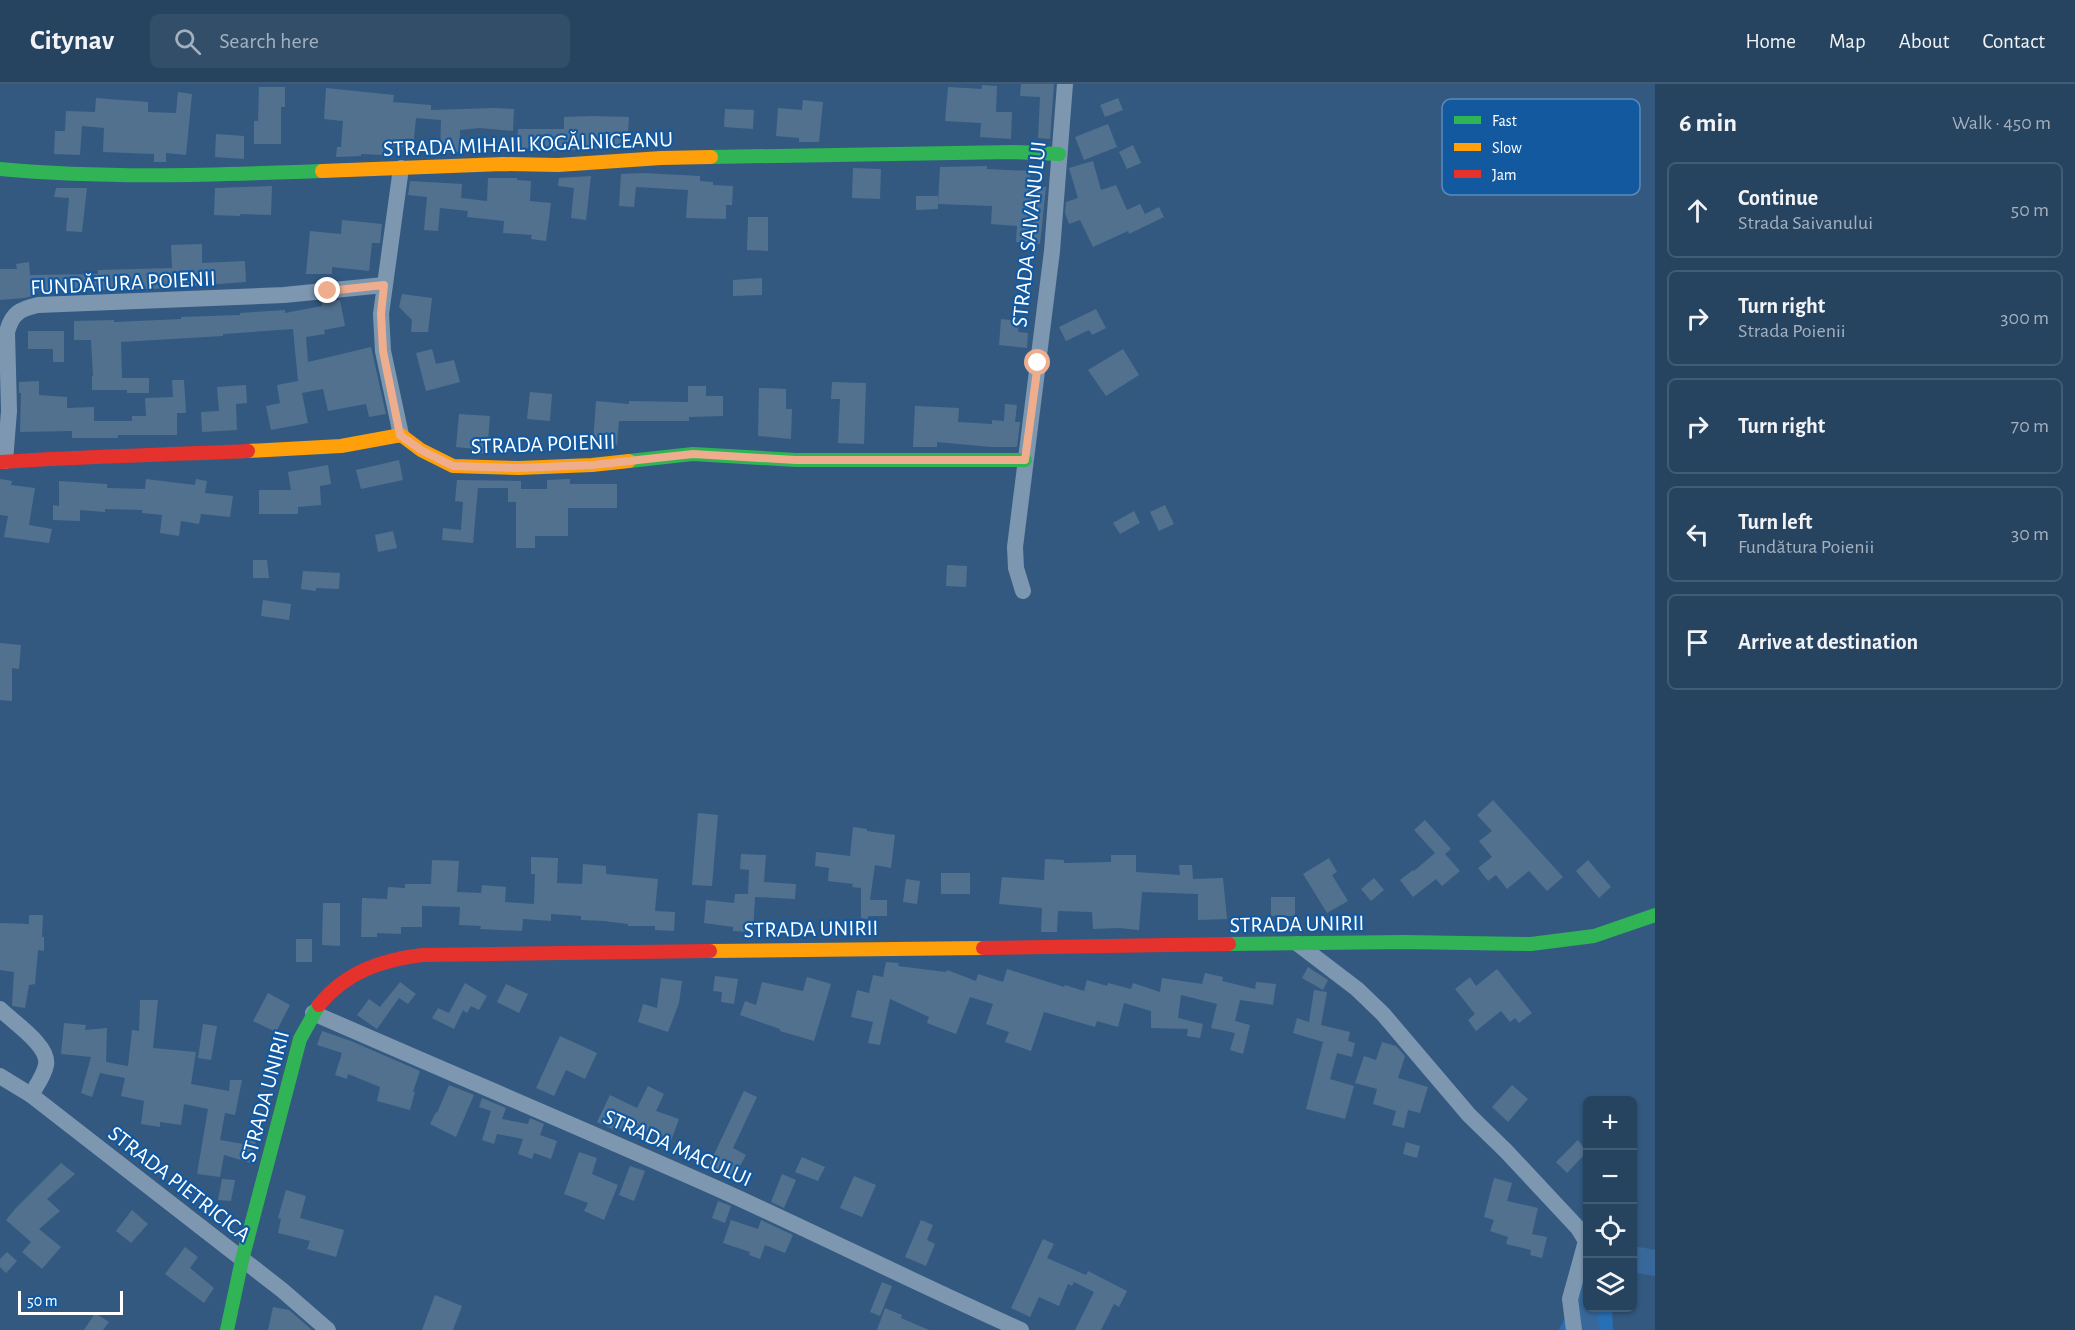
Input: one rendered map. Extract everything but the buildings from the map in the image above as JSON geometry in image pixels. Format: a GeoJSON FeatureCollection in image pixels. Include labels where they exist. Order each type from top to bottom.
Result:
{"type":"FeatureCollection","features":[{"type":"Feature","properties":{"kind":"street","name":"STRADA SAIVANULUI"},"geometry":{"type":"LineString","coordinates":[[1023,591],[1016,568],[1015,547],[1052,251],[1065,84]]}},
{"type":"Feature","properties":{"kind":"street","name":"STRADA MIHAIL KOGĂLNICEANU"},"geometry":{"type":"LineString","coordinates":[[0,169],[54,174],[178,176],[503,164],[558,165],[661,158],[1013,152],[1059,154]]}},
{"type":"Feature","properties":{"kind":"street"},"geometry":{"type":"LineString","coordinates":[[2,462],[341,446],[400,435],[383,351],[381,314],[401,168]]}},
{"type":"Feature","properties":{"kind":"street","name":"FUNDĂTURA POIENII"},"geometry":{"type":"LineString","coordinates":[[2,462],[9,411],[7,332],[10,321],[25,308],[38,305],[284,295],[384,285]]}},
{"type":"Feature","properties":{"kind":"street","name":"STRADA POIENII"},"geometry":{"type":"LineString","coordinates":[[400,435],[421,450],[453,466],[519,468],[582,465],[693,454],[796,460],[1025,460]]}},
{"type":"Feature","properties":{"kind":"street","name":"STRADA UNIRII"},"geometry":{"type":"LineString","coordinates":[[227,1330],[300,1039],[313,1013],[331,991],[345,979],[379,961],[411,956],[832,948],[1547,943],[1594,936],[1655,915]]}},
{"type":"Feature","properties":{"kind":"street"},"geometry":{"type":"LineString","coordinates":[[1298,944],[1357,989],[1383,1014],[1469,1115],[1578,1228],[1586,1241],[1570,1299],[1574,1330]]}},
{"type":"Feature","properties":{"kind":"street"},"geometry":{"type":"LineString","coordinates":[[0,1009],[32,1038],[45,1055],[47,1063],[31,1095]]}},
{"type":"Feature","properties":{"kind":"street","name":"STRADA MACULUI"},"geometry":{"type":"LineString","coordinates":[[313,1013],[727,1193],[1021,1330]]}},
{"type":"Feature","properties":{"kind":"street","name":"STRADA PIETRICICA"},"geometry":{"type":"LineString","coordinates":[[0,1076],[31,1095],[282,1290],[328,1330]]}},
{"type":"Feature","properties":{"kind":"shaded area"},"geometry":{"type":"Polygon","coordinates":[[[1583,1280],[1583,1312],[1612,1312],[1613,1330],[1559,1330],[1583,1280]]]}},
{"type":"Feature","properties":{"kind":"waterway"},"geometry":{"type":"LineString","coordinates":[[1637,1260],[1655,1263]]}},
{"type":"Feature","properties":{"kind":"waterway"},"geometry":{"type":"LineString","coordinates":[[1586,1312],[1586,1330]]}},
{"type":"Feature","properties":{"kind":"traffic: fast"},"geometry":{"type":"LineString","coordinates":[[711,157],[1013,152],[1059,154]]}},
{"type":"Feature","properties":{"kind":"traffic: fast"},"geometry":{"type":"LineString","coordinates":[[0,169],[120,175],[322,171]]}},
{"type":"Feature","properties":{"kind":"traffic: fast"},"geometry":{"type":"LineString","coordinates":[[629,461],[693,454],[796,460],[1025,460]]}},
{"type":"Feature","properties":{"kind":"traffic: fast"},"geometry":{"type":"LineString","coordinates":[[1229,944],[1404,942],[1531,944],[1594,936],[1655,915]]}},
{"type":"Feature","properties":{"kind":"traffic: fast"},"geometry":{"type":"LineString","coordinates":[[227,1330],[242,1260],[300,1039],[319,1005]]}},
{"type":"Feature","properties":{"kind":"traffic: slow"},"geometry":{"type":"LineString","coordinates":[[322,171],[503,164],[558,165],[711,157]]}},
{"type":"Feature","properties":{"kind":"traffic: slow"},"geometry":{"type":"LineString","coordinates":[[248,451],[341,446],[401,435],[421,450],[453,466],[519,468],[629,461]]}},
{"type":"Feature","properties":{"kind":"traffic: slow"},"geometry":{"type":"LineString","coordinates":[[710,951],[983,948]]}},
{"type":"Feature","properties":{"kind":"traffic: jam"},"geometry":{"type":"LineString","coordinates":[[0,462],[248,451]]}},
{"type":"Feature","properties":{"kind":"traffic: jam"},"geometry":{"type":"LineString","coordinates":[[983,948],[1229,944]]}},
{"type":"Feature","properties":{"kind":"traffic: jam"},"geometry":{"type":"LineString","coordinates":[[319,1005],[329,994],[353,976],[379,964],[407,957],[710,951]]}},
{"type":"Feature","properties":{"kind":"route"},"geometry":{"type":"LineString","coordinates":[[328,291],[384,285],[381,314],[383,351],[400,435],[421,450],[453,466],[519,468],[592,465],[693,454],[796,460],[1025,460],[1038,363]]}}]}
